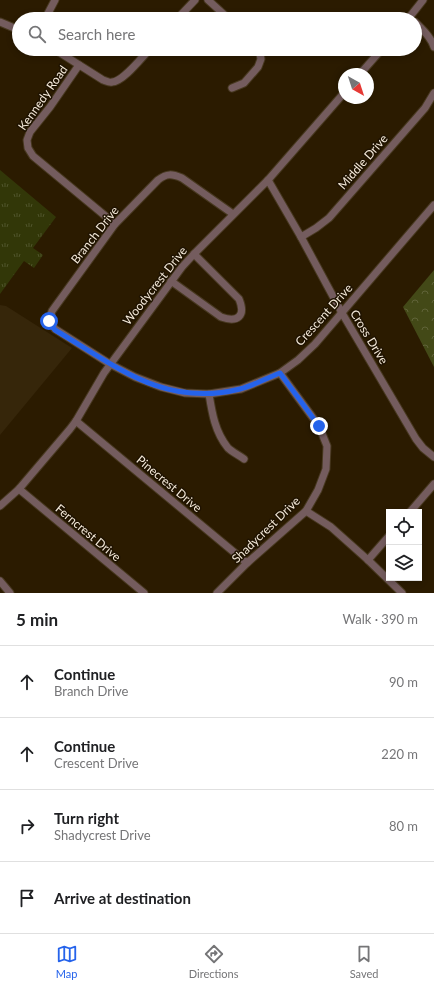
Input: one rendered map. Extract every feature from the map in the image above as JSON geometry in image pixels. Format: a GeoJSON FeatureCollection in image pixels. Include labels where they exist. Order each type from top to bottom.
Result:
{"type":"FeatureCollection","features":[{"type":"Feature","properties":{"kind":"street"},"geometry":{"type":"LineString","coordinates":[[49,12],[55,0]]}},
{"type":"Feature","properties":{"kind":"street"},"geometry":{"type":"LineString","coordinates":[[184,12],[195,0]]}},
{"type":"Feature","properties":{"kind":"street"},"geometry":{"type":"LineString","coordinates":[[208,0],[221,12]]}},
{"type":"Feature","properties":{"kind":"street"},"geometry":{"type":"LineString","coordinates":[[415,12],[423,0]]}},
{"type":"Feature","properties":{"kind":"street"},"geometry":{"type":"LineString","coordinates":[[0,22],[12,27]]}},
{"type":"Feature","properties":{"kind":"street"},"geometry":{"type":"LineString","coordinates":[[422,29],[433,43],[434,47]]}},
{"type":"Feature","properties":{"kind":"street"},"geometry":{"type":"LineString","coordinates":[[66,56],[103,80],[112,82],[119,80],[126,75],[144,56]]}},
{"type":"Feature","properties":{"kind":"street"},"geometry":{"type":"LineString","coordinates":[[232,88],[244,83],[258,67],[261,59],[260,56]]}},
{"type":"Feature","properties":{"kind":"street"},"geometry":{"type":"LineString","coordinates":[[365,68],[376,56]]}},
{"type":"Feature","properties":{"kind":"street","name":"Kennedy Road"},"geometry":{"type":"LineString","coordinates":[[79,64],[50,108],[30,132],[27,140],[28,148],[33,156],[115,224]]}},
{"type":"Feature","properties":{"kind":"street","name":"Middle Drive"},"geometry":{"type":"LineString","coordinates":[[301,237],[329,218],[425,108],[434,93]]}},
{"type":"Feature","properties":{"kind":"street","name":"Woodycrest Drive"},"geometry":{"type":"LineString","coordinates":[[0,506],[19,489],[76,421],[110,364],[171,281],[194,254],[268,180],[338,100]]}},
{"type":"Feature","properties":{"kind":"street","name":"Branch Drive"},"geometry":{"type":"LineString","coordinates":[[110,364],[55,330],[49,321],[52,311],[115,224],[164,175],[174,175],[182,178],[234,214]]}},
{"type":"Feature","properties":{"kind":"street","name":"Cross Drive"},"geometry":{"type":"LineString","coordinates":[[268,180],[342,313],[416,439],[423,448],[434,457]]}},
{"type":"Feature","properties":{"kind":"street","name":"Crescent Drive"},"geometry":{"type":"LineString","coordinates":[[110,364],[135,378],[185,393],[209,394],[241,389],[280,373],[316,344],[434,205]]}},
{"type":"Feature","properties":{"kind":"street"},"geometry":{"type":"LineString","coordinates":[[171,281],[221,317],[230,320],[238,318],[242,313],[242,306],[239,299],[194,254]]}},
{"type":"Feature","properties":{"kind":"street","name":"Shadycrest Drive"},"geometry":{"type":"LineString","coordinates":[[217,593],[247,563],[306,511],[318,490],[326,469],[327,446],[319,426],[280,373]]}},
{"type":"Feature","properties":{"kind":"street"},"geometry":{"type":"LineString","coordinates":[[209,394],[218,432],[229,448],[244,459]]}},
{"type":"Feature","properties":{"kind":"street","name":"Pinecrest Drive"},"geometry":{"type":"LineString","coordinates":[[76,421],[247,563]]}},
{"type":"Feature","properties":{"kind":"street"},"geometry":{"type":"LineString","coordinates":[[413,509],[434,484]]}},
{"type":"Feature","properties":{"kind":"street","name":"Ferncrest Drive"},"geometry":{"type":"LineString","coordinates":[[19,489],[144,593]]}},
{"type":"Feature","properties":{"kind":"street"},"geometry":{"type":"LineString","coordinates":[[306,511],[331,527],[402,593]]}},
{"type":"Feature","properties":{"kind":"street"},"geometry":{"type":"LineString","coordinates":[[368,560],[386,539]]}},
{"type":"Feature","properties":{"kind":"street"},"geometry":{"type":"LineString","coordinates":[[0,581],[10,593]]}},
{"type":"Feature","properties":{"kind":"shaded area"},"geometry":{"type":"Polygon","coordinates":[[[0,305],[6,306],[72,348],[0,435],[0,305]]]}},
{"type":"Feature","properties":{"kind":"green space"},"geometry":{"type":"Polygon","coordinates":[[[0,170],[56,217],[33,248],[43,255],[34,268],[24,261],[0,294],[0,170]]]}},
{"type":"Feature","properties":{"kind":"green space"},"geometry":{"type":"Polygon","coordinates":[[[434,270],[434,367],[403,307],[434,270]]]}},
{"type":"Feature","properties":{"kind":"route"},"geometry":{"type":"LineString","coordinates":[[49,321],[55,330],[135,378],[185,393],[209,394],[241,389],[280,373],[319,426]]}}]}
